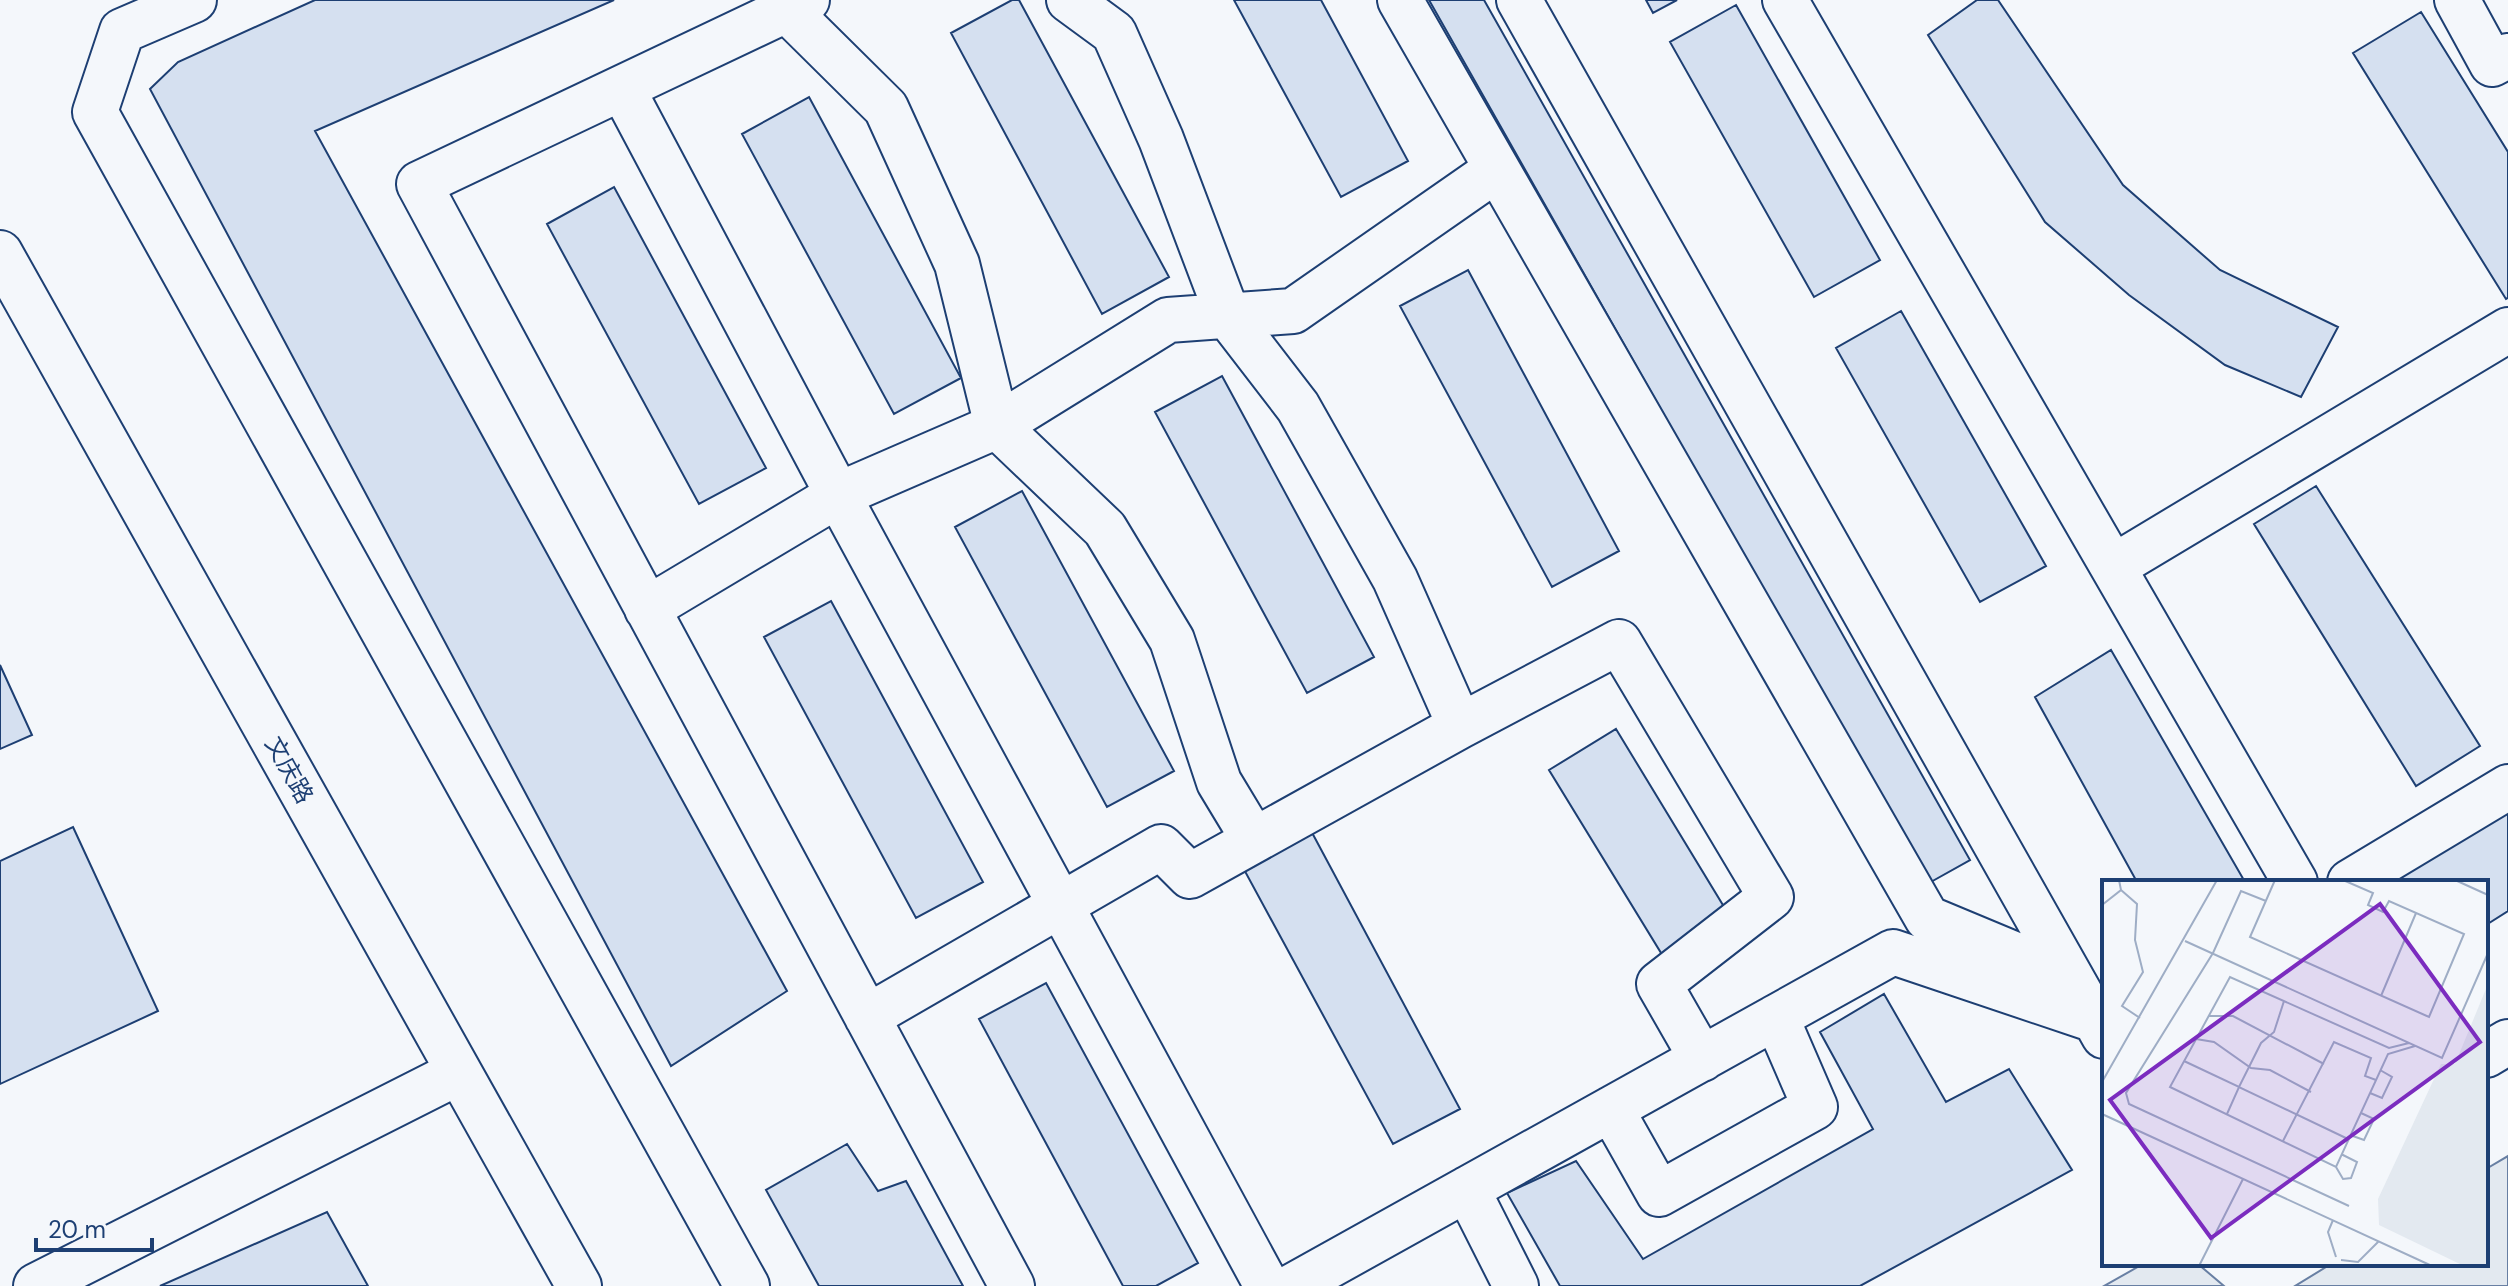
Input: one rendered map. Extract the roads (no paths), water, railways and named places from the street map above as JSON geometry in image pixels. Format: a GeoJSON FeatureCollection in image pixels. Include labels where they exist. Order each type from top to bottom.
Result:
{"type":"FeatureCollection","features":[{"type":"Feature","properties":{"kind":"street"},"geometry":{"type":"LineString","coordinates":[[194,0],[122,31],[95,112],[747,1286]]}},
{"type":"Feature","properties":{"kind":"street"},"geometry":{"type":"LineString","coordinates":[[1069,0],[1114,33],[1161,139],[1228,316],[1298,407],[1395,579],[1460,726]]}},
{"type":"Feature","properties":{"kind":"street"},"geometry":{"type":"LineString","coordinates":[[1400,0],[1927,918],[2071,978]]}},
{"type":"Feature","properties":{"kind":"street"},"geometry":{"type":"LineString","coordinates":[[1519,0],[2099,1028]]}},
{"type":"Feature","properties":{"kind":"street"},"geometry":{"type":"LineString","coordinates":[[1785,0],[2294,880]]}},
{"type":"Feature","properties":{"kind":"street"},"geometry":{"type":"LineString","coordinates":[[2457,0],[2492,64],[2508,56]]}},
{"type":"Feature","properties":{"kind":"street"},"geometry":{"type":"LineString","coordinates":[[1012,1286],[419,184],[797,5],[886,108],[957,264],[997,426],[1105,529],[1172,640],[1219,782],[1254,840]]}},
{"type":"Feature","properties":{"kind":"street"},"geometry":{"type":"LineString","coordinates":[[622,88],[1060,906],[1295,1284],[1893,952],[2099,1028]]}},
{"type":"Feature","properties":{"kind":"street"},"geometry":{"type":"LineString","coordinates":[[647,609],[838,495],[997,426],[1168,320],[1293,311],[1497,169]]}},
{"type":"Feature","properties":{"kind":"street","name":"文庆路"},"geometry":{"type":"LineString","coordinates":[[0,253],[579,1286]]}},
{"type":"Feature","properties":{"kind":"street"},"geometry":{"type":"LineString","coordinates":[[2113,567],[2508,330]]}},
{"type":"Feature","properties":{"kind":"street"},"geometry":{"type":"LineString","coordinates":[[867,1017],[1161,847],[1190,876],[1619,642],[1771,897],[1659,984],[1702,1059]]}},
{"type":"Feature","properties":{"kind":"street"},"geometry":{"type":"LineString","coordinates":[[2353,880],[2508,787]]}},
{"type":"Feature","properties":{"kind":"street"},"geometry":{"type":"LineString","coordinates":[[1611,1109],[1659,1194],[1815,1107],[1776,1017]]}},
{"type":"Feature","properties":{"kind":"street"},"geometry":{"type":"LineString","coordinates":[[2488,1054],[2508,1042]]}},
{"type":"Feature","properties":{"kind":"street"},"geometry":{"type":"LineString","coordinates":[[36,1286],[459,1072]]}},
{"type":"Feature","properties":{"kind":"street"},"geometry":{"type":"LineString","coordinates":[[1467,1189],[1516,1286]]}}]}
